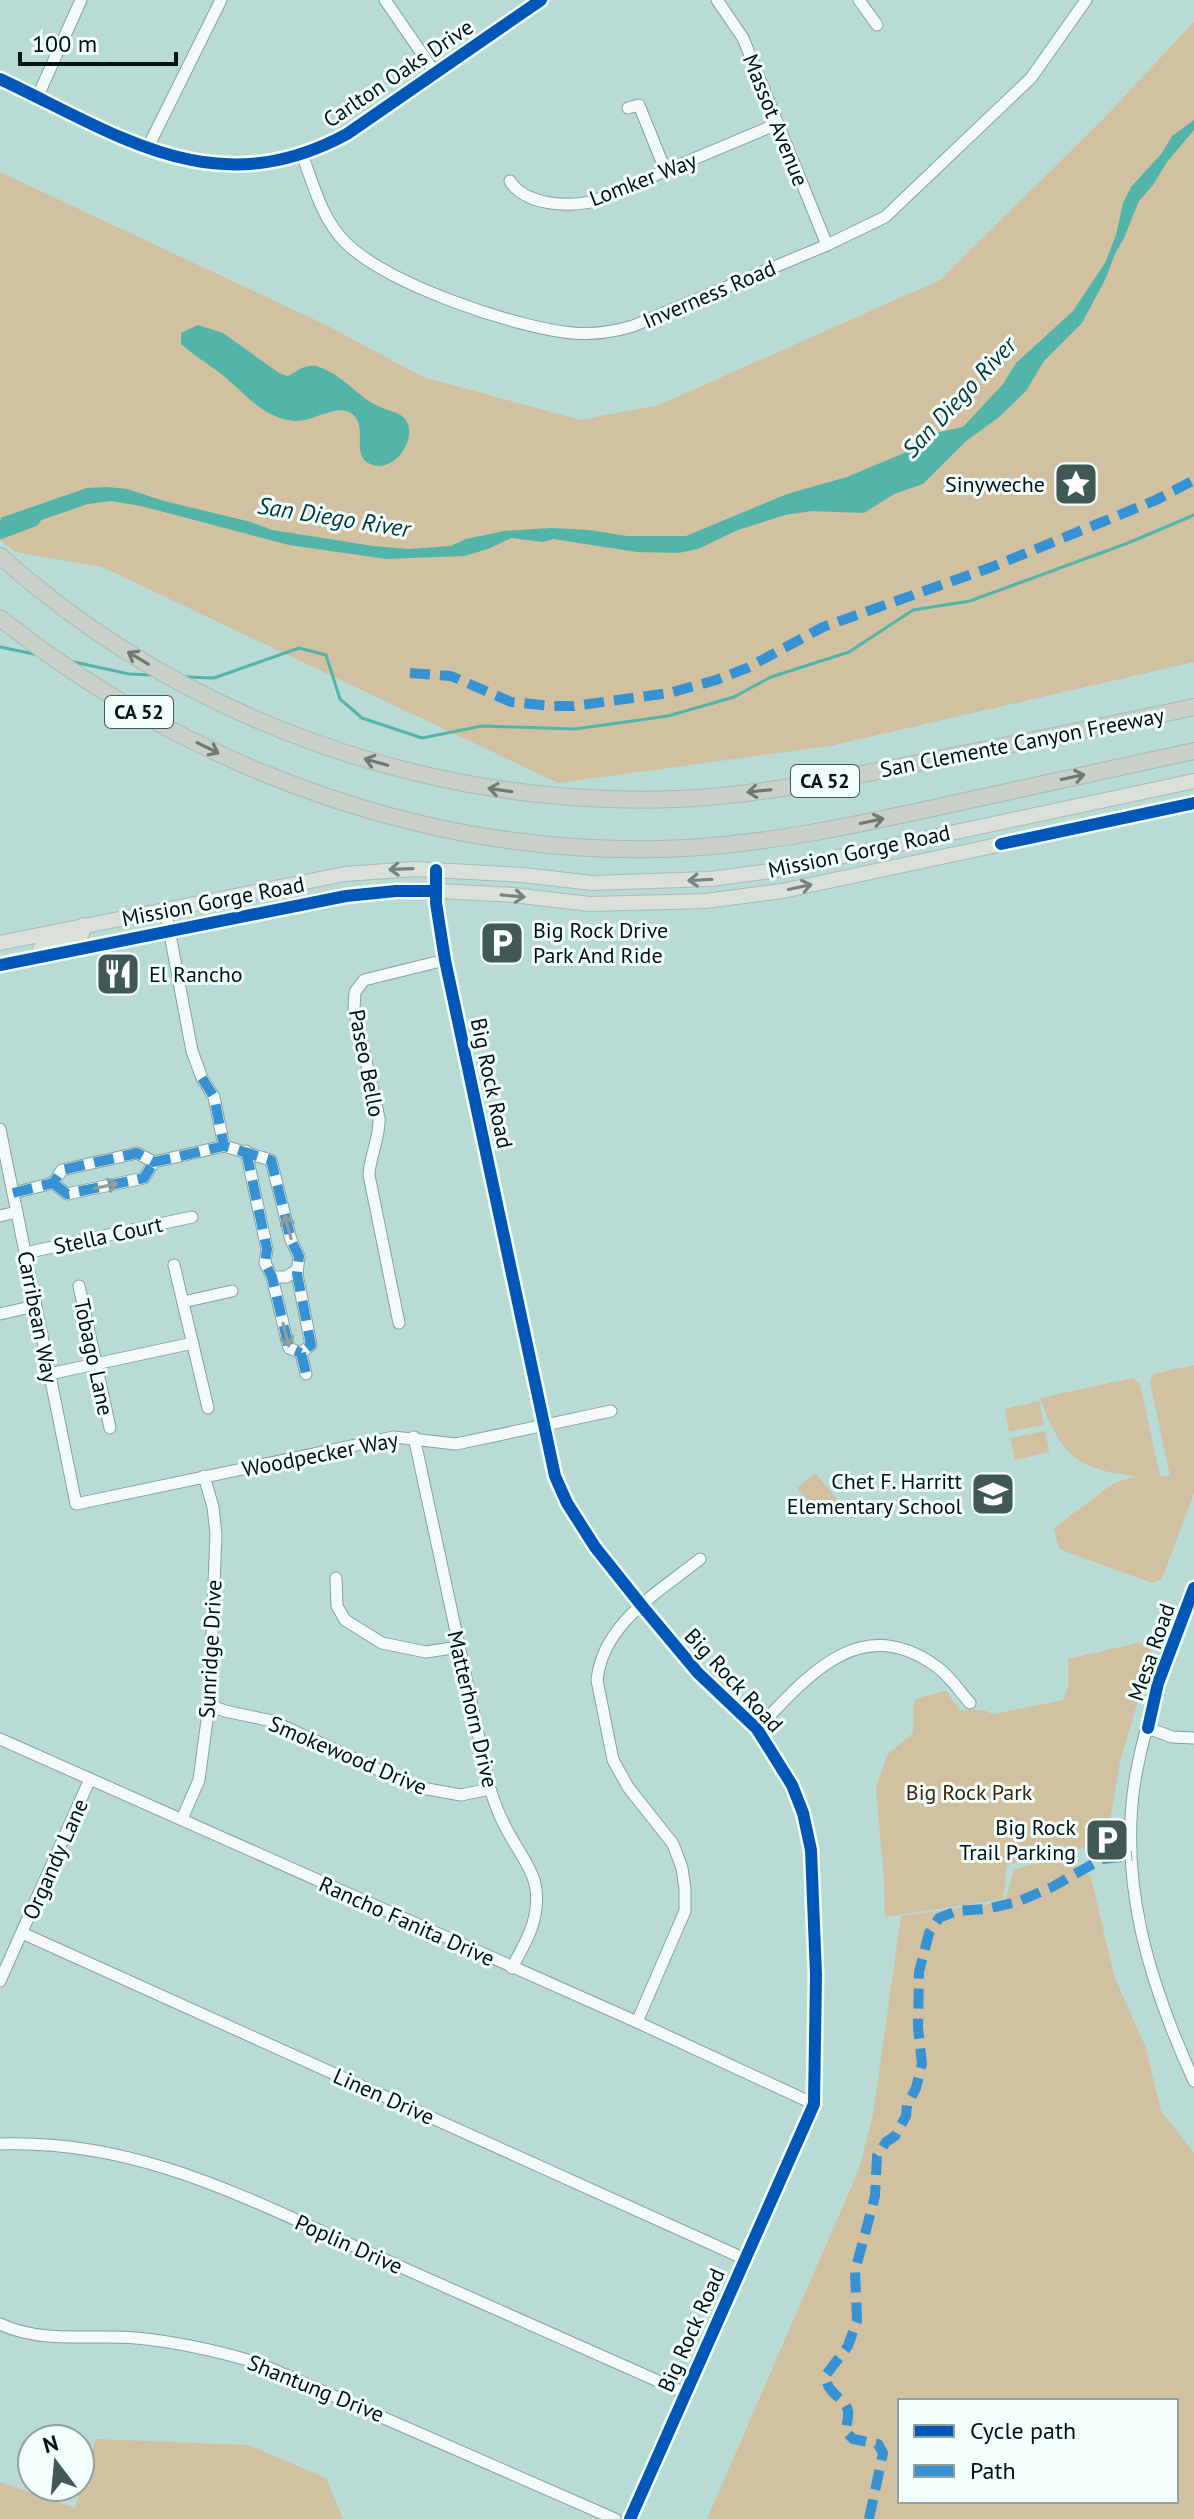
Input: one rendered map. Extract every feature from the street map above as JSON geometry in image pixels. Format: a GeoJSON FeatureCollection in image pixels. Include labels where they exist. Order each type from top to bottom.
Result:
{"type":"FeatureCollection","features":[{"type":"Feature","properties":{"kind":"highway","name":"San Clemente Canyon Freeway"},"geometry":{"type":"LineString","coordinates":[[0,556],[74,616],[133,655],[244,715],[340,752],[451,782],[515,792],[598,800],[678,799],[789,788],[1194,707]]}},
{"type":"Feature","properties":{"kind":"highway","name":"San Clemente Canyon Freeway"},"geometry":{"type":"LineString","coordinates":[[0,618],[85,680],[165,727],[230,759],[349,806],[480,835],[600,848],[685,848],[777,838],[866,823],[1194,751]]}},
{"type":"Feature","properties":{"kind":"main road","name":"Carlton Oaks Drive"},"geometry":{"type":"LineString","coordinates":[[0,79],[147,149],[190,162],[224,165],[271,162],[302,154],[347,134],[537,1]]}},
{"type":"Feature","properties":{"kind":"main road","name":"Mission Gorge Road"},"geometry":{"type":"LineString","coordinates":[[0,943],[345,874],[395,869],[592,883],[710,879],[778,870],[1194,781]]}},
{"type":"Feature","properties":{"kind":"main road","name":"Mission Gorge Road"},"geometry":{"type":"LineString","coordinates":[[0,965],[169,929],[346,896],[396,891],[513,895],[590,904],[705,901],[782,891],[1194,803]]}},
{"type":"Feature","properties":{"kind":"main road"},"geometry":{"type":"LineString","coordinates":[[39,956],[44,945],[82,934],[84,925]]}},
{"type":"Feature","properties":{"kind":"street"},"geometry":{"type":"LineString","coordinates":[[37,98],[81,0]]}},
{"type":"Feature","properties":{"kind":"street"},"geometry":{"type":"LineString","coordinates":[[147,149],[221,0]]}},
{"type":"Feature","properties":{"kind":"street"},"geometry":{"type":"LineString","coordinates":[[385,0],[436,74]]}},
{"type":"Feature","properties":{"kind":"street","name":"Massot Avenue"},"geometry":{"type":"LineString","coordinates":[[717,0],[743,38],[827,245]]}},
{"type":"Feature","properties":{"kind":"street"},"geometry":{"type":"LineString","coordinates":[[859,0],[877,25]]}},
{"type":"Feature","properties":{"kind":"street","name":"Inverness Road"},"geometry":{"type":"LineString","coordinates":[[302,154],[328,221],[366,259],[456,303],[558,331],[600,333],[633,326],[877,223],[1031,78],[1086,0]]}},
{"type":"Feature","properties":{"kind":"street"},"geometry":{"type":"LineString","coordinates":[[628,108],[639,105],[666,172]]}},
{"type":"Feature","properties":{"kind":"street","name":"Lomker Way"},"geometry":{"type":"LineString","coordinates":[[510,181],[515,189],[547,202],[573,204],[600,199],[777,124]]}},
{"type":"Feature","properties":{"kind":"street","name":"Big Rock Road"},"geometry":{"type":"LineString","coordinates":[[436,870],[445,960],[550,1461],[567,1503],[595,1547],[698,1673],[757,1729],[792,1785],[803,1813],[811,1850],[816,1975],[814,2104],[630,2519]]}},
{"type":"Feature","properties":{"kind":"street"},"geometry":{"type":"LineString","coordinates":[[165,908],[192,1051],[202,1078],[214,1097],[224,1146]]}},
{"type":"Feature","properties":{"kind":"street","name":"Paseo Bello"},"geometry":{"type":"LineString","coordinates":[[399,1323],[369,1175],[370,1161],[380,1136],[379,1118],[354,1008],[355,992],[364,980],[445,960]]}},
{"type":"Feature","properties":{"kind":"street","name":"Carribean Way"},"geometry":{"type":"LineString","coordinates":[[0,1129],[76,1504]]}},
{"type":"Feature","properties":{"kind":"street"},"geometry":{"type":"LineString","coordinates":[[13,1193],[53,1183],[62,1170],[137,1153],[154,1162],[224,1146],[271,1160],[291,1240],[299,1256],[297,1270],[311,1345],[301,1353]]}},
{"type":"Feature","properties":{"kind":"street"},"geometry":{"type":"LineString","coordinates":[[250,1153],[267,1249],[265,1263],[272,1277],[289,1348],[301,1353]]}},
{"type":"Feature","properties":{"kind":"street"},"geometry":{"type":"LineString","coordinates":[[53,1183],[67,1194],[144,1178],[154,1162]]}},
{"type":"Feature","properties":{"kind":"street"},"geometry":{"type":"LineString","coordinates":[[0,1216],[17,1212]]}},
{"type":"Feature","properties":{"kind":"street","name":"Stella Court"},"geometry":{"type":"LineString","coordinates":[[25,1253],[192,1217]]}},
{"type":"Feature","properties":{"kind":"street"},"geometry":{"type":"LineString","coordinates":[[174,1265],[208,1408]]}},
{"type":"Feature","properties":{"kind":"street"},"geometry":{"type":"LineString","coordinates":[[272,1277],[286,1277],[297,1270]]}},
{"type":"Feature","properties":{"kind":"street","name":"Tobago Lane"},"geometry":{"type":"LineString","coordinates":[[79,1286],[110,1428]]}},
{"type":"Feature","properties":{"kind":"street"},"geometry":{"type":"LineString","coordinates":[[183,1302],[232,1291]]}},
{"type":"Feature","properties":{"kind":"street"},"geometry":{"type":"LineString","coordinates":[[0,1314],[35,1306]]}},
{"type":"Feature","properties":{"kind":"street"},"geometry":{"type":"LineString","coordinates":[[49,1374],[193,1343]]}},
{"type":"Feature","properties":{"kind":"street"},"geometry":{"type":"LineString","coordinates":[[301,1353],[306,1374]]}},
{"type":"Feature","properties":{"kind":"street","name":"Woodpecker Way"},"geometry":{"type":"LineString","coordinates":[[76,1504],[394,1437],[456,1444],[611,1411]]}},
{"type":"Feature","properties":{"kind":"street","name":"Matterhorn Drive"},"geometry":{"type":"LineString","coordinates":[[414,1437],[490,1789],[505,1826],[530,1864],[538,1896],[533,1924],[512,1968]]}},
{"type":"Feature","properties":{"kind":"street","name":"Sunridge Drive"},"geometry":{"type":"LineString","coordinates":[[182,1819],[199,1780],[209,1705],[216,1534],[213,1507],[204,1476]]}},
{"type":"Feature","properties":{"kind":"street"},"geometry":{"type":"LineString","coordinates":[[637,2022],[685,1911],[686,1900],[682,1868],[673,1844],[628,1787],[613,1760],[597,1680],[609,1640],[642,1606],[700,1559]]}},
{"type":"Feature","properties":{"kind":"street"},"geometry":{"type":"LineString","coordinates":[[336,1578],[337,1606],[345,1620],[382,1643],[426,1652],[459,1647]]}},
{"type":"Feature","properties":{"kind":"street","name":"Mesa Road"},"geometry":{"type":"LineString","coordinates":[[1194,1588],[1158,1683],[1135,1791],[1132,1828],[1134,1892],[1147,1956],[1166,2021],[1194,2081]]}},
{"type":"Feature","properties":{"kind":"street"},"geometry":{"type":"LineString","coordinates":[[757,1729],[819,1666],[840,1654],[863,1647],[898,1649],[921,1657],[938,1667],[970,1703]]}},
{"type":"Feature","properties":{"kind":"street","name":"Smokewood Drive"},"geometry":{"type":"LineString","coordinates":[[209,1705],[272,1721],[416,1787],[461,1795],[490,1789]]}},
{"type":"Feature","properties":{"kind":"street"},"geometry":{"type":"LineString","coordinates":[[1148,1728],[1172,1737],[1194,1738]]}},
{"type":"Feature","properties":{"kind":"street","name":"Rancho Fanita Drive"},"geometry":{"type":"LineString","coordinates":[[0,1739],[637,2022],[814,2104]]}},
{"type":"Feature","properties":{"kind":"street","name":"Organdy Lane"},"geometry":{"type":"LineString","coordinates":[[0,1981],[90,1779]]}},
{"type":"Feature","properties":{"kind":"street","name":"Linen Drive"},"geometry":{"type":"LineString","coordinates":[[22,1933],[745,2259]]}},
{"type":"Feature","properties":{"kind":"street","name":"Poplin Drive"},"geometry":{"type":"LineString","coordinates":[[0,2144],[49,2145],[114,2153],[200,2178],[685,2393]]}},
{"type":"Feature","properties":{"kind":"street","name":"Shantung Drive"},"geometry":{"type":"LineString","coordinates":[[0,2324],[42,2336],[109,2336],[163,2341],[213,2350],[258,2363],[615,2519]]}},
{"type":"Feature","properties":{"kind":"green space"},"geometry":{"type":"Polygon","coordinates":[[[1194,22],[1194,662],[830,746],[558,783],[102,567],[15,552],[0,540],[0,172],[324,324],[423,377],[580,420],[659,405],[940,280],[1103,119],[1194,22]]]}},
{"type":"Feature","properties":{"kind":"green space"},"geometry":{"type":"Polygon","coordinates":[[[1194,1365],[1194,1493],[1162,1579],[1152,1583],[1059,1549],[1054,1528],[1114,1483],[1137,1476],[1099,1469],[1074,1456],[1055,1433],[1040,1398],[1133,1378],[1140,1384],[1160,1476],[1170,1476],[1150,1382],[1153,1374],[1194,1365]]]}},
{"type":"Feature","properties":{"kind":"green space"},"geometry":{"type":"Polygon","coordinates":[[[1039,1401],[1044,1425],[1009,1432],[1005,1409],[1039,1401]]]}},
{"type":"Feature","properties":{"kind":"green space"},"geometry":{"type":"Polygon","coordinates":[[[1045,1431],[1049,1452],[1015,1460],[1010,1438],[1045,1431]]]}},
{"type":"Feature","properties":{"kind":"green space"},"geometry":{"type":"Polygon","coordinates":[[[815,1473],[839,1501],[821,1516],[797,1488],[815,1473]]]}},
{"type":"Feature","properties":{"kind":"green space","name":"Big Rock Park"},"geometry":{"type":"Polygon","coordinates":[[[1156,1639],[1120,1762],[1106,1843],[1007,1865],[1003,1899],[885,1917],[876,1788],[887,1755],[913,1733],[914,1699],[946,1691],[960,1710],[983,1710],[993,1714],[1063,1700],[1069,1685],[1068,1659],[1156,1639]]]}},
{"type":"Feature","properties":{"kind":"green space"},"geometry":{"type":"Polygon","coordinates":[[[1064,1857],[1091,1877],[1114,1976],[1146,2048],[1161,2111],[1194,2153],[1194,2519],[707,2519],[859,2169],[873,2115],[901,1916],[1005,1902],[1014,1869],[1064,1857]]]}},
{"type":"Feature","properties":{"kind":"green space"},"geometry":{"type":"Polygon","coordinates":[[[96,2439],[248,2445],[326,2478],[343,2519],[0,2519],[0,2482],[16,2488],[16,2503],[61,2503],[75,2508],[77,2503],[96,2503],[96,2439]]]}},
{"type":"Feature","properties":{"kind":"water"},"geometry":{"type":"Polygon","coordinates":[[[1194,120],[1194,130],[1139,201],[1106,278],[1082,323],[1044,361],[1026,391],[998,418],[966,441],[923,484],[894,494],[864,513],[812,511],[785,515],[738,530],[698,549],[678,553],[637,552],[553,539],[543,542],[511,538],[464,556],[386,559],[289,545],[111,501],[88,504],[12,530],[0,518],[87,488],[107,487],[127,489],[272,530],[373,546],[409,549],[451,546],[466,539],[504,531],[551,528],[627,536],[686,536],[787,494],[847,477],[904,453],[935,433],[963,427],[1003,384],[1016,363],[1073,311],[1105,263],[1131,187],[1162,153],[1172,136],[1194,120]]]}},
{"type":"Feature","properties":{"kind":"water"},"geometry":{"type":"Polygon","coordinates":[[[198,325],[223,333],[279,373],[288,376],[301,368],[316,366],[335,375],[374,404],[404,417],[409,432],[405,448],[394,461],[378,466],[364,460],[359,424],[349,412],[337,411],[296,421],[274,416],[181,344],[181,333],[198,325]]]}},
{"type":"Feature","properties":{"kind":"waterway"},"geometry":{"type":"LineString","coordinates":[[185,677],[214,678],[299,648],[326,655],[340,699],[362,718],[422,738],[482,726],[575,729],[668,716],[734,697],[771,677],[849,652],[913,610],[970,601],[1128,543],[1194,515]]}},
{"type":"Feature","properties":{"kind":"waterway","name":"San Diego River"},"geometry":{"type":"LineString","coordinates":[[0,530],[32,518]]}},
{"type":"Feature","properties":{"kind":"waterway"},"geometry":{"type":"LineString","coordinates":[[0,647],[39,655]]}},
{"type":"Feature","properties":{"kind":"waterway"},"geometry":{"type":"LineString","coordinates":[[74,662],[129,674],[153,675]]}},
{"type":"Feature","properties":{"kind":"marked path"},"geometry":{"type":"LineString","coordinates":[[410,673],[451,676],[511,702],[553,706],[669,693],[747,668],[823,627],[992,567],[1156,500],[1194,480]]}},
{"type":"Feature","properties":{"kind":"marked path"},"geometry":{"type":"LineString","coordinates":[[202,1078],[214,1097],[224,1146]]}},
{"type":"Feature","properties":{"kind":"marked path"},"geometry":{"type":"LineString","coordinates":[[13,1193],[53,1183],[62,1170],[137,1153],[154,1162],[224,1146],[271,1160],[291,1240],[299,1256],[297,1274],[311,1345],[301,1353]]}},
{"type":"Feature","properties":{"kind":"marked path"},"geometry":{"type":"LineString","coordinates":[[246,1151],[267,1249],[265,1263],[272,1277],[289,1348],[301,1353]]}},
{"type":"Feature","properties":{"kind":"marked path"},"geometry":{"type":"LineString","coordinates":[[53,1183],[67,1194],[144,1178],[154,1162]]}},
{"type":"Feature","properties":{"kind":"marked path"},"geometry":{"type":"LineString","coordinates":[[301,1353],[306,1374]]}},
{"type":"Feature","properties":{"kind":"marked path"},"geometry":{"type":"LineString","coordinates":[[869,2519],[883,2453],[878,2444],[853,2439],[846,2432],[846,2406],[829,2388],[825,2376],[848,2346],[857,2320],[855,2271],[875,2196],[877,2156],[886,2142],[895,2136],[906,2116],[922,2064],[918,2028],[919,1972],[929,1933],[939,1918],[956,1911],[986,1909],[1017,1902],[1052,1887],[1102,1859],[1132,1856]]}},
{"type":"Feature","properties":{"kind":"cycle path"},"geometry":{"type":"LineString","coordinates":[[0,79],[127,140],[168,154],[210,163],[253,164],[299,155],[347,134],[541,0]]}},
{"type":"Feature","properties":{"kind":"cycle path"},"geometry":{"type":"LineString","coordinates":[[1001,844],[1194,803]]}},
{"type":"Feature","properties":{"kind":"cycle path"},"geometry":{"type":"LineString","coordinates":[[436,870],[436,903],[445,960],[555,1476],[567,1503],[595,1547],[642,1606],[698,1673],[757,1729],[792,1785],[803,1813],[811,1850],[816,1975],[814,2104],[630,2519]]}},
{"type":"Feature","properties":{"kind":"cycle path"},"geometry":{"type":"LineString","coordinates":[[0,965],[346,896],[436,891]]}},
{"type":"Feature","properties":{"kind":"cycle path"},"geometry":{"type":"LineString","coordinates":[[1148,1728],[1158,1683],[1194,1588]]}},
{"type":"Feature","properties":{"kind":"place","name":"Sinyweche"},"geometry":{"type":"Point","coordinates":[1076,484]}},
{"type":"Feature","properties":{"kind":"place","name":"Big Rock Drive Park And Ride"},"geometry":{"type":"Point","coordinates":[502,943]}},
{"type":"Feature","properties":{"kind":"place","name":"El Rancho"},"geometry":{"type":"Point","coordinates":[118,974]}},
{"type":"Feature","properties":{"kind":"place","name":"Chet F. Harritt Elementary School"},"geometry":{"type":"Point","coordinates":[993,1494]}},
{"type":"Feature","properties":{"kind":"place","name":"Big Rock Trail Parking"},"geometry":{"type":"Point","coordinates":[1107,1840]}}]}
